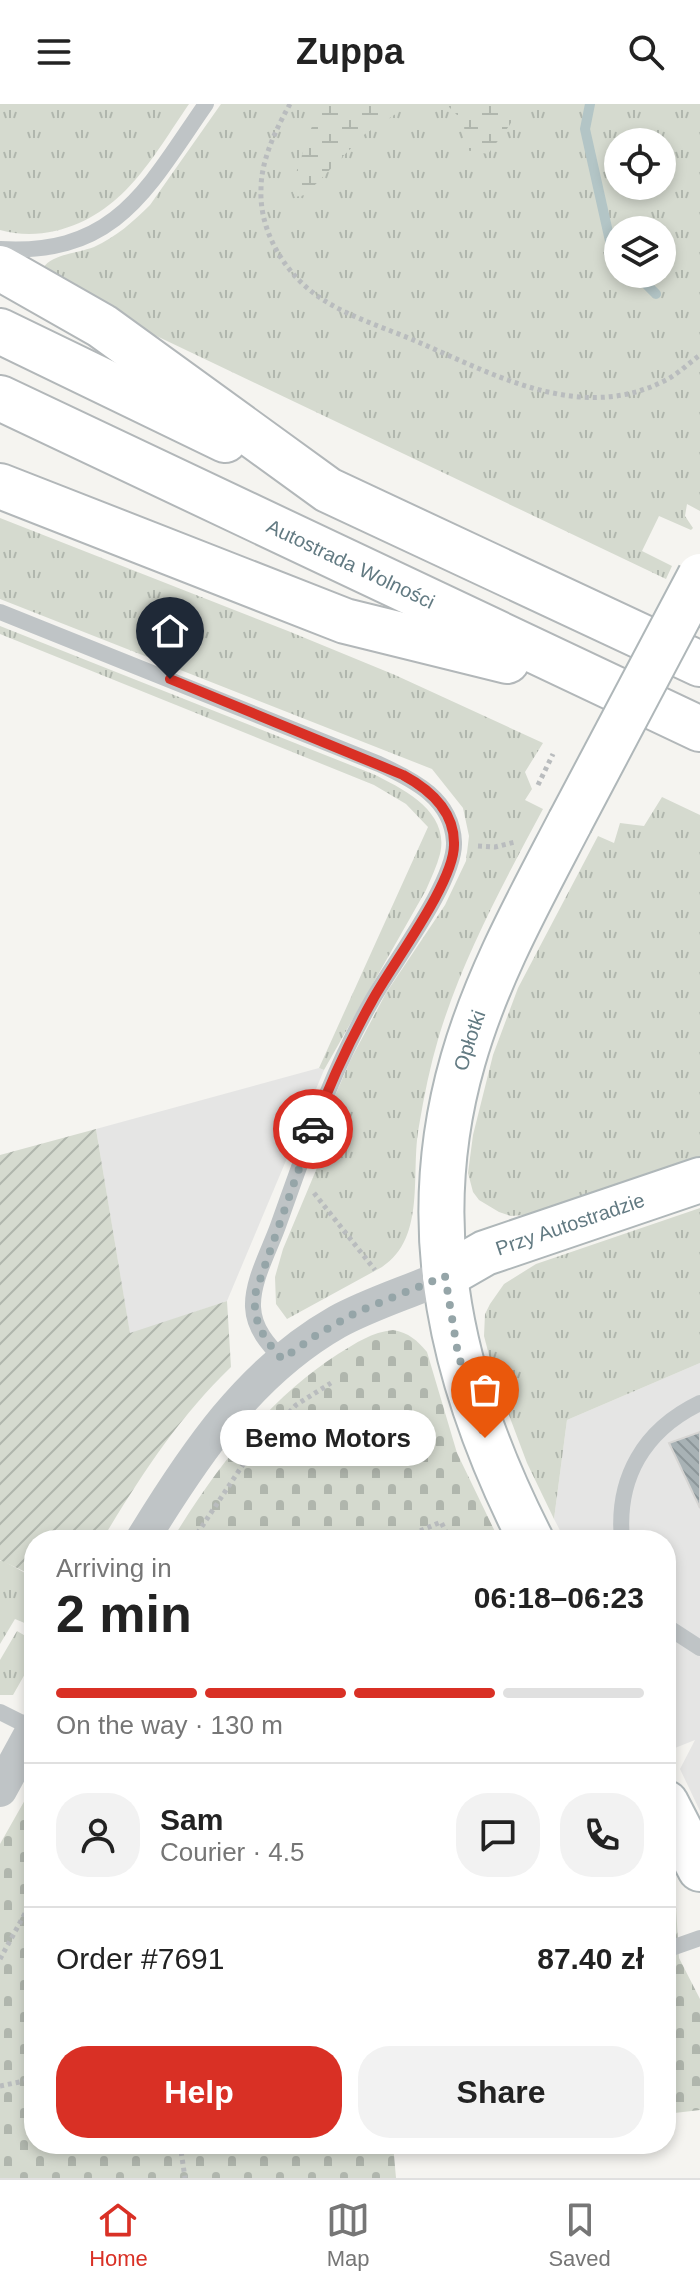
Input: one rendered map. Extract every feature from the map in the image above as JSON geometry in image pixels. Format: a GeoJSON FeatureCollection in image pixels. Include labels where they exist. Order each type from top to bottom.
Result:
{"type":"FeatureCollection","features":[{"type":"Feature","properties":{"kind":"main road"},"geometry":{"type":"LineString","coordinates":[[0,268],[102,326],[328,490]]}},
{"type":"Feature","properties":{"kind":"main road"},"geometry":{"type":"LineString","coordinates":[[0,331],[328,490],[700,664]]}},
{"type":"Feature","properties":{"kind":"main road","name":"Autostrada Wolności"},"geometry":{"type":"LineString","coordinates":[[0,398],[700,729]]}},
{"type":"Feature","properties":{"kind":"main road"},"geometry":{"type":"LineString","coordinates":[[0,486],[345,621],[602,684]]}},
{"type":"Feature","properties":{"kind":"main road","name":"Opłotki"},"geometry":{"type":"LineString","coordinates":[[526,1530],[485,1438],[458,1354],[445,1276],[442,1217],[445,1156],[463,1060],[484,998],[570,822],[700,576]]}},
{"type":"Feature","properties":{"kind":"main road","name":"Przy Autostradzie"},"geometry":{"type":"LineString","coordinates":[[445,1276],[485,1253],[700,1180]]}},
{"type":"Feature","properties":{"kind":"main road"},"geometry":{"type":"LineString","coordinates":[[678,1817],[700,1869]]}},
{"type":"Feature","properties":{"kind":"street"},"geometry":{"type":"LineString","coordinates":[[148,1530],[176,1484],[221,1423],[282,1359],[357,1312],[445,1276]]}},
{"type":"Feature","properties":{"kind":"street"},"geometry":{"type":"LineString","coordinates":[[0,1790],[24,1747]]}},
{"type":"Feature","properties":{"kind":"lane"},"geometry":{"type":"LineString","coordinates":[[0,249],[26,250],[73,241],[100,229],[122,214],[142,196],[206,104]]}},
{"type":"Feature","properties":{"kind":"lane"},"geometry":{"type":"LineString","coordinates":[[0,612],[292,727],[403,775],[421,785],[444,808],[455,844],[445,878],[373,998],[344,1055],[260,1274],[253,1308],[261,1335],[282,1359]]}},
{"type":"Feature","properties":{"kind":"lane"},"geometry":{"type":"LineString","coordinates":[[622,1530],[623,1493],[640,1455],[662,1426],[700,1403]]}},
{"type":"Feature","properties":{"kind":"lane"},"geometry":{"type":"LineString","coordinates":[[676,1632],[700,1648]]}},
{"type":"Feature","properties":{"kind":"lane"},"geometry":{"type":"LineString","coordinates":[[0,1712],[24,1724]]}},
{"type":"Feature","properties":{"kind":"lane"},"geometry":{"type":"LineString","coordinates":[[676,1946],[700,1938]]}},
{"type":"Feature","properties":{"kind":"path"},"geometry":{"type":"LineString","coordinates":[[290,104],[268,153],[260,190],[268,234],[282,260],[318,297],[512,382],[549,394],[586,398],[627,394],[666,380],[700,355]]}},
{"type":"Feature","properties":{"kind":"path"},"geometry":{"type":"LineString","coordinates":[[538,785],[553,754]]}},
{"type":"Feature","properties":{"kind":"path"},"geometry":{"type":"LineString","coordinates":[[455,844],[495,847],[519,840]]}},
{"type":"Feature","properties":{"kind":"path"},"geometry":{"type":"LineString","coordinates":[[296,1176],[313,1191],[378,1277]]}},
{"type":"Feature","properties":{"kind":"path"},"geometry":{"type":"LineString","coordinates":[[200,1530],[248,1457],[296,1405],[331,1383]]}},
{"type":"Feature","properties":{"kind":"path"},"geometry":{"type":"LineString","coordinates":[[422,1530],[441,1522],[445,1530]]}},
{"type":"Feature","properties":{"kind":"path"},"geometry":{"type":"LineString","coordinates":[[0,1959],[24,1915]]}},
{"type":"Feature","properties":{"kind":"path"},"geometry":{"type":"LineString","coordinates":[[0,2086],[24,2081]]}},
{"type":"Feature","properties":{"kind":"path"},"geometry":{"type":"LineString","coordinates":[[181,2154],[185,2178]]}},
{"type":"Feature","properties":{"kind":"shaded area"},"geometry":{"type":"Polygon","coordinates":[[[319,1068],[324,1070],[227,1301],[130,1334],[96,1129],[319,1068]]]}},
{"type":"Feature","properties":{"kind":"shaded area"},"geometry":{"type":"Polygon","coordinates":[[[700,1363],[700,1811],[680,1769],[695,1740],[676,1748],[676,1530],[560,1530],[554,1519],[567,1420],[700,1363]]]}},
{"type":"Feature","properties":{"kind":"green space"},"geometry":{"type":"Polygon","coordinates":[[[0,104],[189,104],[148,164],[118,198],[79,223],[55,231],[28,234],[0,230],[0,104]]]}},
{"type":"Feature","properties":{"kind":"green space"},"geometry":{"type":"Polygon","coordinates":[[[221,104],[700,104],[700,511],[687,504],[685,516],[693,528],[691,530],[659,516],[642,551],[672,566],[666,579],[144,330],[43,268],[59,257],[110,239],[150,205],[221,104]]]}},
{"type":"Feature","properties":{"kind":"green space"},"geometry":{"type":"Polygon","coordinates":[[[322,104],[411,104],[365,134],[305,195],[295,197],[291,188],[322,104]]]}},
{"type":"Feature","properties":{"kind":"green space"},"geometry":{"type":"Polygon","coordinates":[[[446,104],[522,104],[488,154],[465,150],[464,122],[446,104]]]}},
{"type":"Feature","properties":{"kind":"green space"},"geometry":{"type":"Polygon","coordinates":[[[0,518],[395,675],[543,743],[525,772],[532,789],[525,800],[543,809],[472,949],[436,1047],[419,1126],[414,1203],[406,1239],[382,1267],[287,1319],[276,1304],[275,1277],[283,1249],[319,1163],[316,1144],[351,1059],[386,993],[445,905],[466,861],[469,836],[463,808],[432,769],[0,599],[0,518]]]}},
{"type":"Feature","properties":{"kind":"green space"},"geometry":{"type":"Polygon","coordinates":[[[0,626],[373,774],[410,795],[431,814],[441,839],[434,872],[324,1070],[319,1068],[428,827],[406,804],[374,785],[0,634],[0,626]]]}},
{"type":"Feature","properties":{"kind":"green space"},"geometry":{"type":"Polygon","coordinates":[[[662,797],[700,815],[700,1163],[526,1224],[524,1215],[511,1216],[499,1212],[479,1200],[473,1192],[468,1173],[473,1135],[493,1055],[518,988],[598,836],[614,843],[620,823],[644,826],[662,797]]]}},
{"type":"Feature","properties":{"kind":"green space"},"geometry":{"type":"Polygon","coordinates":[[[96,1129],[130,1333],[227,1301],[231,1367],[161,1449],[108,1530],[24,1530],[24,1571],[0,1560],[0,1155],[96,1129]]]}},
{"type":"Feature","properties":{"kind":"green space"},"geometry":{"type":"Polygon","coordinates":[[[700,1208],[700,1363],[567,1420],[554,1519],[527,1463],[495,1378],[484,1336],[485,1314],[504,1284],[536,1264],[700,1208]]]}},
{"type":"Feature","properties":{"kind":"green space"},"geometry":{"type":"Polygon","coordinates":[[[385,1331],[404,1333],[427,1352],[457,1453],[494,1530],[178,1530],[206,1487],[266,1414],[338,1354],[385,1331]]]}},
{"type":"Feature","properties":{"kind":"green space"},"geometry":{"type":"Polygon","coordinates":[[[0,1561],[24,1572],[24,1623],[15,1619],[0,1644],[0,1561]]]}},
{"type":"Feature","properties":{"kind":"green space"},"geometry":{"type":"Polygon","coordinates":[[[17,1631],[24,1635],[24,1676],[13,1695],[0,1695],[0,1660],[17,1631]]]}},
{"type":"Feature","properties":{"kind":"green space"},"geometry":{"type":"Polygon","coordinates":[[[24,1802],[24,2154],[394,2154],[396,2178],[0,2178],[0,1844],[24,1802]]]}},
{"type":"Feature","properties":{"kind":"green space"},"geometry":{"type":"Polygon","coordinates":[[[676,1906],[679,1958],[700,1999],[700,2110],[676,2113],[676,1906]]]}},
{"type":"Feature","properties":{"kind":"building"},"geometry":{"type":"Polygon","coordinates":[[[700,1432],[700,1508],[669,1443],[700,1432]]]}},
{"type":"Feature","properties":{"kind":"waterway"},"geometry":{"type":"LineString","coordinates":[[590,104],[585,129],[604,216]]}},
{"type":"Feature","properties":{"kind":"waterway"},"geometry":{"type":"LineString","coordinates":[[650,288],[656,294]]}},
{"type":"Feature","properties":{"kind":"way so far"},"geometry":{"type":"LineString","coordinates":[[313,1129],[260,1274],[253,1308],[261,1335],[282,1359],[357,1312],[445,1276],[458,1354],[485,1438]]}},
{"type":"Feature","properties":{"kind":"place","name":"Bemo Motors"},"geometry":{"type":"Point","coordinates":[485,1438]}},
{"type":"Feature","properties":{"kind":"route"},"geometry":{"type":"LineString","coordinates":[[170,679],[403,775],[433,795],[444,808],[450,825],[455,844],[445,878],[356,1030],[313,1129]]}}]}
